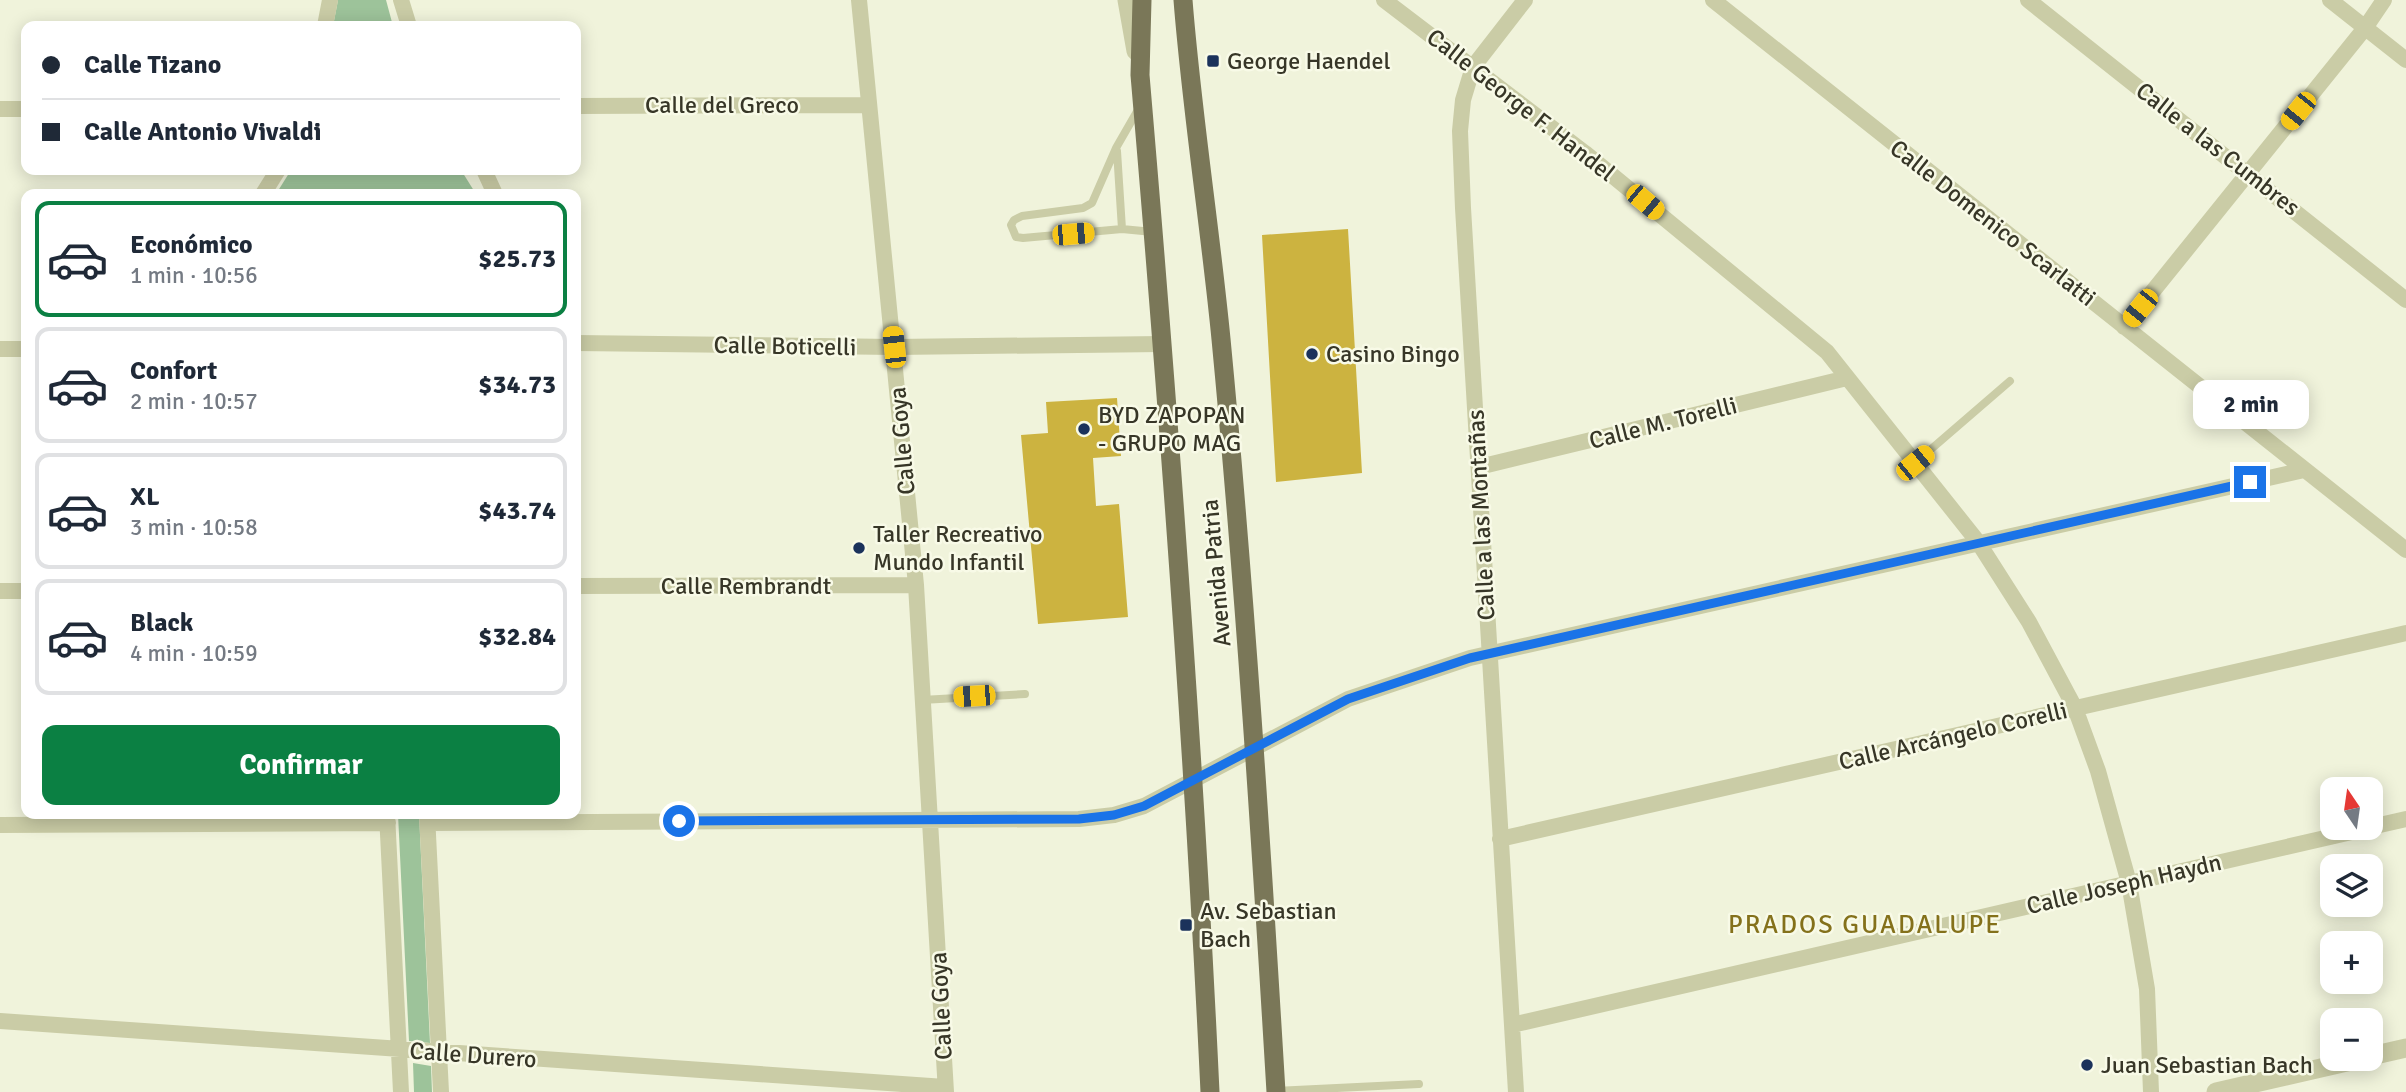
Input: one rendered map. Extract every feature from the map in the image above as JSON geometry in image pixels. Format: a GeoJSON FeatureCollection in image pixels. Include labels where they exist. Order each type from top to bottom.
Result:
{"type":"FeatureCollection","features":[{"type":"Feature","properties":{"kind":"main road","name":"Avenida Patria"},"geometry":{"type":"LineString","coordinates":[[1142,0],[1140,75],[1180,566],[1210,1092]]}},
{"type":"Feature","properties":{"kind":"main road","name":"Avenida Patria"},"geometry":{"type":"LineString","coordinates":[[1183,0],[1221,338],[1255,748],[1275,1092]]}},
{"type":"Feature","properties":{"kind":"street"},"geometry":{"type":"LineString","coordinates":[[325,21],[330,0]]}},
{"type":"Feature","properties":{"kind":"street"},"geometry":{"type":"LineString","coordinates":[[401,0],[407,21]]}},
{"type":"Feature","properties":{"kind":"street","name":"Calle Goya"},"geometry":{"type":"LineString","coordinates":[[859,0],[916,585],[946,1089]]}},
{"type":"Feature","properties":{"kind":"street"},"geometry":{"type":"LineString","coordinates":[[1127,0],[1140,75]]}},
{"type":"Feature","properties":{"kind":"street"},"geometry":{"type":"LineString","coordinates":[[1187,51],[1193,0]]}},
{"type":"Feature","properties":{"kind":"street","name":"Calle George F. Handel"},"geometry":{"type":"LineString","coordinates":[[1384,0],[1585,153],[1826,352],[1978,542],[2029,622],[2075,708],[2098,771],[2129,883],[2147,989],[2151,1092]]}},
{"type":"Feature","properties":{"kind":"street","name":"Calle a las Montañas"},"geometry":{"type":"LineString","coordinates":[[1516,1092],[1460,131],[1463,100],[1473,67],[1525,0]]}},
{"type":"Feature","properties":{"kind":"street","name":"Calle Domenico Scarlatti"},"geometry":{"type":"LineString","coordinates":[[1713,0],[2406,550]]}},
{"type":"Feature","properties":{"kind":"street","name":"Calle a las Cumbres"},"geometry":{"type":"LineString","coordinates":[[2028,0],[2406,300]]}},
{"type":"Feature","properties":{"kind":"street"},"geometry":{"type":"LineString","coordinates":[[2330,0],[2406,60]]}},
{"type":"Feature","properties":{"kind":"street"},"geometry":{"type":"LineString","coordinates":[[2124,327],[2384,0]]}},
{"type":"Feature","properties":{"kind":"street","name":"Calle del Greco"},"geometry":{"type":"LineString","coordinates":[[581,106],[869,105]]}},
{"type":"Feature","properties":{"kind":"street"},"geometry":{"type":"LineString","coordinates":[[0,109],[21,109]]}},
{"type":"Feature","properties":{"kind":"street","name":"Calle Boticelli"},"geometry":{"type":"LineString","coordinates":[[581,343],[894,347],[1162,344]]}},
{"type":"Feature","properties":{"kind":"street"},"geometry":{"type":"LineString","coordinates":[[0,349],[21,349]]}},
{"type":"Feature","properties":{"kind":"street","name":"Calle M. Torelli"},"geometry":{"type":"LineString","coordinates":[[1479,467],[1847,378]]}},
{"type":"Feature","properties":{"kind":"street"},"geometry":{"type":"LineString","coordinates":[[581,819],[1079,819],[1114,815],[1144,806],[1348,699],[1489,653],[2304,470]]}},
{"type":"Feature","properties":{"kind":"street","name":"Calle Rembrandt"},"geometry":{"type":"LineString","coordinates":[[581,586],[916,585]]}},
{"type":"Feature","properties":{"kind":"street"},"geometry":{"type":"LineString","coordinates":[[0,591],[21,591]]}},
{"type":"Feature","properties":{"kind":"street","name":"Calle Arcángelo Corelli"},"geometry":{"type":"LineString","coordinates":[[1500,839],[2406,633]]}},
{"type":"Feature","properties":{"kind":"street"},"geometry":{"type":"LineString","coordinates":[[0,825],[387,819],[401,1092]]}},
{"type":"Feature","properties":{"kind":"street"},"geometry":{"type":"LineString","coordinates":[[428,819],[441,1092]]}},
{"type":"Feature","properties":{"kind":"street","name":"Calle Joseph Haydn"},"geometry":{"type":"LineString","coordinates":[[2384,824],[2406,819]]}},
{"type":"Feature","properties":{"kind":"street","name":"Calle Joseph Haydn"},"geometry":{"type":"LineString","coordinates":[[1511,1025],[2320,839]]}},
{"type":"Feature","properties":{"kind":"street","name":"Calle Durero"},"geometry":{"type":"LineString","coordinates":[[0,1021],[946,1089]]}},
{"type":"Feature","properties":{"kind":"street"},"geometry":{"type":"LineString","coordinates":[[2383,1053],[2406,1048]]}},
{"type":"Feature","properties":{"kind":"street"},"geometry":{"type":"LineString","coordinates":[[2216,1092],[2320,1068]]}},
{"type":"Feature","properties":{"kind":"lane"},"geometry":{"type":"LineString","coordinates":[[1143,102],[1116,148],[1092,203],[1083,208],[1022,216],[1011,225],[1016,237],[1023,238],[1122,229],[1153,232]]}},
{"type":"Feature","properties":{"kind":"lane"},"geometry":{"type":"LineString","coordinates":[[1116,148],[1122,229]]}},
{"type":"Feature","properties":{"kind":"lane"},"geometry":{"type":"LineString","coordinates":[[1915,463],[2010,381]]}},
{"type":"Feature","properties":{"kind":"lane"},"geometry":{"type":"LineString","coordinates":[[922,700],[1025,694]]}},
{"type":"Feature","properties":{"kind":"lane"},"geometry":{"type":"LineString","coordinates":[[1275,1092],[1419,1084]]}},
{"type":"Feature","properties":{"kind":"green space"},"geometry":{"type":"Polygon","coordinates":[[[338,0],[386,0],[392,21],[334,21],[338,0]]]}},
{"type":"Feature","properties":{"kind":"green space"},"geometry":{"type":"Polygon","coordinates":[[[288,175],[464,175],[473,189],[279,189],[288,175]]]}},
{"type":"Feature","properties":{"kind":"green space"},"geometry":{"type":"Polygon","coordinates":[[[398,819],[419,819],[430,1043],[409,1041],[398,819]]]}},
{"type":"Feature","properties":{"kind":"green space"},"geometry":{"type":"Polygon","coordinates":[[[413,1063],[431,1066],[432,1092],[414,1092],[413,1063]]]}},
{"type":"Feature","properties":{"kind":"building","name":"Casino Bingo"},"geometry":{"type":"Polygon","coordinates":[[[1348,229],[1362,473],[1276,482],[1262,235],[1348,229]]]}},
{"type":"Feature","properties":{"kind":"building"},"geometry":{"type":"Polygon","coordinates":[[[1117,398],[1121,456],[1093,458],[1096,506],[1119,504],[1128,617],[1038,624],[1021,435],[1048,433],[1046,402],[1117,398]]]}},
{"type":"Feature","properties":{"kind":"place","name":"George Haendel"},"geometry":{"type":"Point","coordinates":[1213,61]}},
{"type":"Feature","properties":{"kind":"place","name":"Casino Bingo"},"geometry":{"type":"Point","coordinates":[1312,354]}},
{"type":"Feature","properties":{"kind":"place","name":"BYD ZAPOPAN - GRUPO MAG"},"geometry":{"type":"Point","coordinates":[1084,429]}},
{"type":"Feature","properties":{"kind":"place","name":"Taller Recreativo Mundo Infantil"},"geometry":{"type":"Point","coordinates":[859,548]}},
{"type":"Feature","properties":{"kind":"place","name":"Av. Sebastian Bach"},"geometry":{"type":"Point","coordinates":[1186,925]}},
{"type":"Feature","properties":{"kind":"place","name":"Juan Sebastian Bach"},"geometry":{"type":"Point","coordinates":[2087,1065]}},
{"type":"Feature","properties":{"kind":"district","name":"PRADOS GUADALUPE"},"geometry":{"type":"Point","coordinates":[1865,924]}},
{"type":"Feature","properties":{"kind":"route"},"geometry":{"type":"LineString","coordinates":[[679,821],[1079,819],[1114,815],[1144,806],[1348,699],[1470,658],[2250,482]]}}]}
